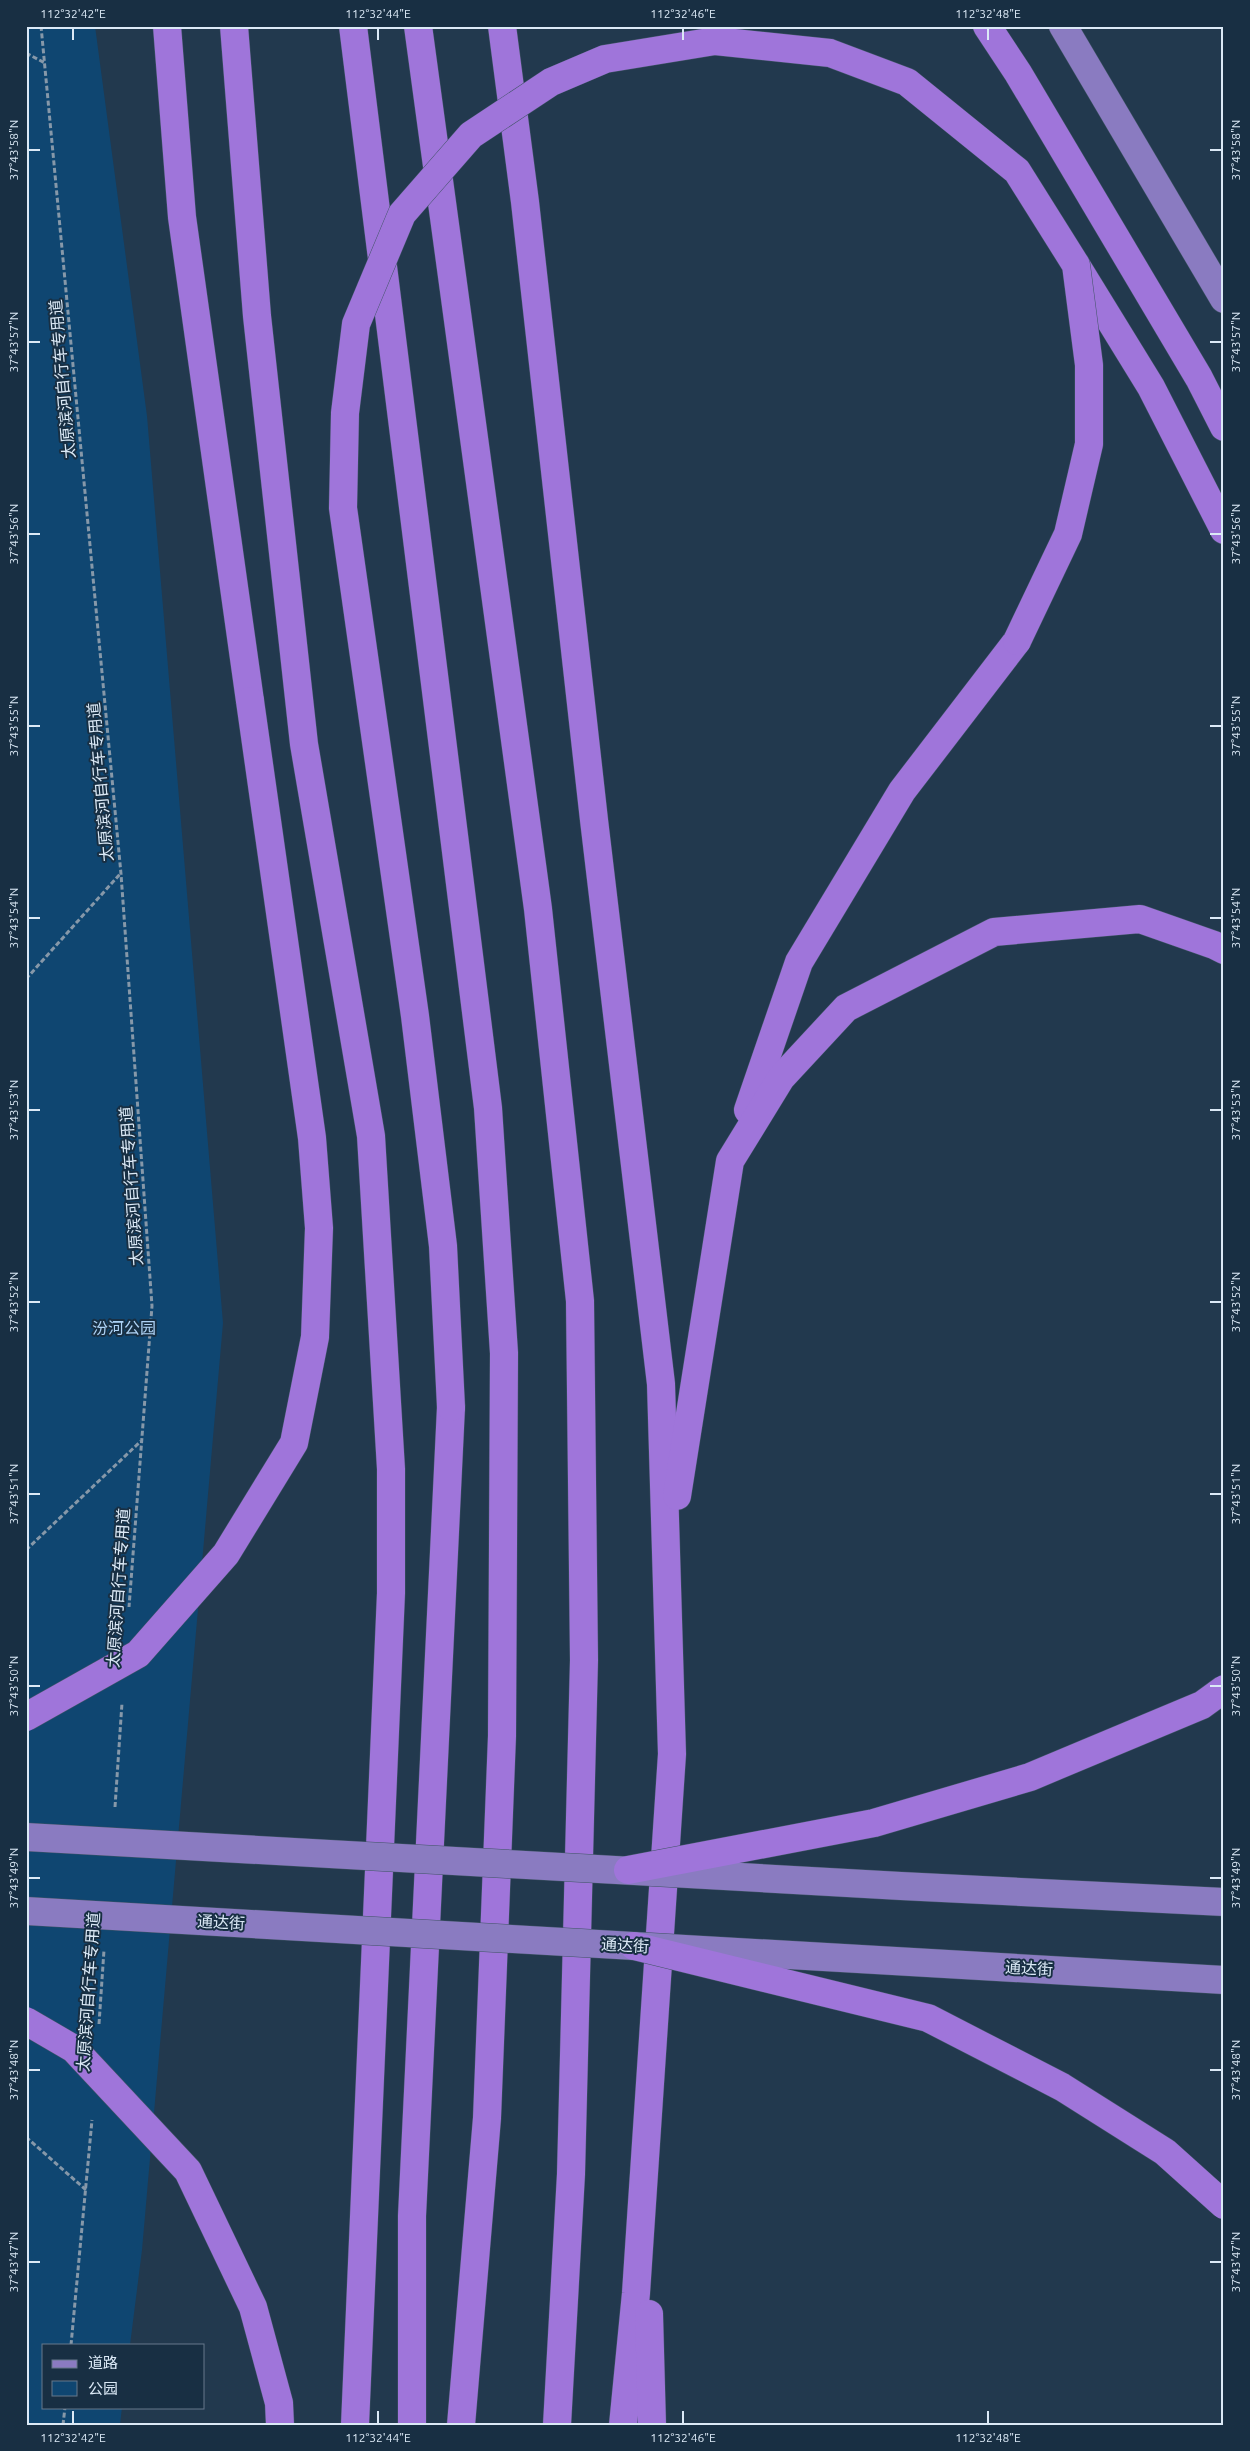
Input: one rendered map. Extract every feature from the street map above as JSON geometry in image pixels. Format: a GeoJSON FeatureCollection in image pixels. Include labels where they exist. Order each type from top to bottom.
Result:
{"type":"FeatureCollection","features":[{"type":"Feature","properties":{"kind":"highway"},"geometry":{"type":"LineString","coordinates":[[26,1717],[138,1654],[226,1554],[294,1442],[315,1337],[319,1228],[312,1138],[182,217],[167,26]]}},
{"type":"Feature","properties":{"kind":"highway"},"geometry":{"type":"LineString","coordinates":[[234,26],[257,316],[304,744],[371,1136],[391,1469],[391,1593],[355,2425]]}},
{"type":"Feature","properties":{"kind":"highway"},"geometry":{"type":"LineString","coordinates":[[353,26],[488,1108],[504,1353],[502,1736],[487,2118],[461,2425]]}},
{"type":"Feature","properties":{"kind":"highway"},"geometry":{"type":"LineString","coordinates":[[418,26],[538,909],[580,1302],[584,1660],[570,2174],[557,2425]]}},
{"type":"Feature","properties":{"kind":"highway"},"geometry":{"type":"LineString","coordinates":[[502,26],[525,202],[595,830],[661,1384],[672,1754],[636,2293],[623,2425]]}},
{"type":"Feature","properties":{"kind":"highway"},"geometry":{"type":"LineString","coordinates":[[987,26],[1018,73],[1198,378],[1224,427]]}},
{"type":"Feature","properties":{"kind":"highway"},"geometry":{"type":"LineString","coordinates":[[412,2425],[412,2216],[451,1406],[442,1236],[415,1016],[343,508],[346,413],[356,324],[402,214],[471,135],[551,82],[604,59],[715,41],[830,53],[907,82],[1017,171],[1151,387],[1224,530]]}},
{"type":"Feature","properties":{"kind":"highway"},"geometry":{"type":"LineString","coordinates":[[666,1562],[730,1161],[800,962],[902,791],[1017,641],[1068,534],[1089,444],[1089,365],[1076,265]]}},
{"type":"Feature","properties":{"kind":"highway"},"geometry":{"type":"LineString","coordinates":[[730,1161],[781,1078],[846,1008],[994,932],[1140,919],[1219,948]]}},
{"type":"Feature","properties":{"kind":"highway"},"geometry":{"type":"LineString","coordinates":[[628,1870],[874,1823],[1030,1777],[1202,1705],[1224,1689]]}},
{"type":"Feature","properties":{"kind":"highway"},"geometry":{"type":"LineString","coordinates":[[634,1946],[928,2018],[1062,2087],[1165,2152],[1224,2205]]}},
{"type":"Feature","properties":{"kind":"highway"},"geometry":{"type":"LineString","coordinates":[[26,2021],[74,2049],[188,2171],[253,2307],[279,2403],[280,2425]]}},
{"type":"Feature","properties":{"kind":"highway"},"geometry":{"type":"LineString","coordinates":[[645,2167],[652,2425]]}},
{"type":"Feature","properties":{"kind":"main road"},"geometry":{"type":"LineString","coordinates":[[1063,26],[1224,299]]}},
{"type":"Feature","properties":{"kind":"main road"},"geometry":{"type":"LineString","coordinates":[[26,1837],[1224,1902]]}},
{"type":"Feature","properties":{"kind":"main road","name":"通达街"},"geometry":{"type":"LineString","coordinates":[[26,1911],[1224,1980]]}},
{"type":"Feature","properties":{"kind":"path","name":"太原滨河自行车专用道"},"geometry":{"type":"LineString","coordinates":[[41,26],[121,874],[152,1306],[129,1608]]}},
{"type":"Feature","properties":{"kind":"path"},"geometry":{"type":"LineString","coordinates":[[26,53],[46,64]]}},
{"type":"Feature","properties":{"kind":"path"},"geometry":{"type":"LineString","coordinates":[[26,979],[121,874]]}},
{"type":"Feature","properties":{"kind":"path"},"geometry":{"type":"LineString","coordinates":[[26,1550],[142,1440]]}},
{"type":"Feature","properties":{"kind":"path"},"geometry":{"type":"LineString","coordinates":[[114,1815],[123,1697]]}},
{"type":"Feature","properties":{"kind":"path","name":"太原滨河自行车专用道"},"geometry":{"type":"LineString","coordinates":[[98,2032],[104,1944]]}},
{"type":"Feature","properties":{"kind":"path"},"geometry":{"type":"LineString","coordinates":[[71,2344],[92,2112]]}},
{"type":"Feature","properties":{"kind":"path"},"geometry":{"type":"LineString","coordinates":[[26,2137],[86,2190]]}},
{"type":"Feature","properties":{"kind":"path"},"geometry":{"type":"LineString","coordinates":[[63,2425],[65,2408]]}},
{"type":"Feature","properties":{"kind":"green space","name":"汾河公园"},"geometry":{"type":"Polygon","coordinates":[[[26,26],[95,26],[147,416],[223,1323],[142,2250],[130,2344],[42,2344],[42,2408],[122,2408],[120,2425],[26,2425],[26,26]]]}}]}
